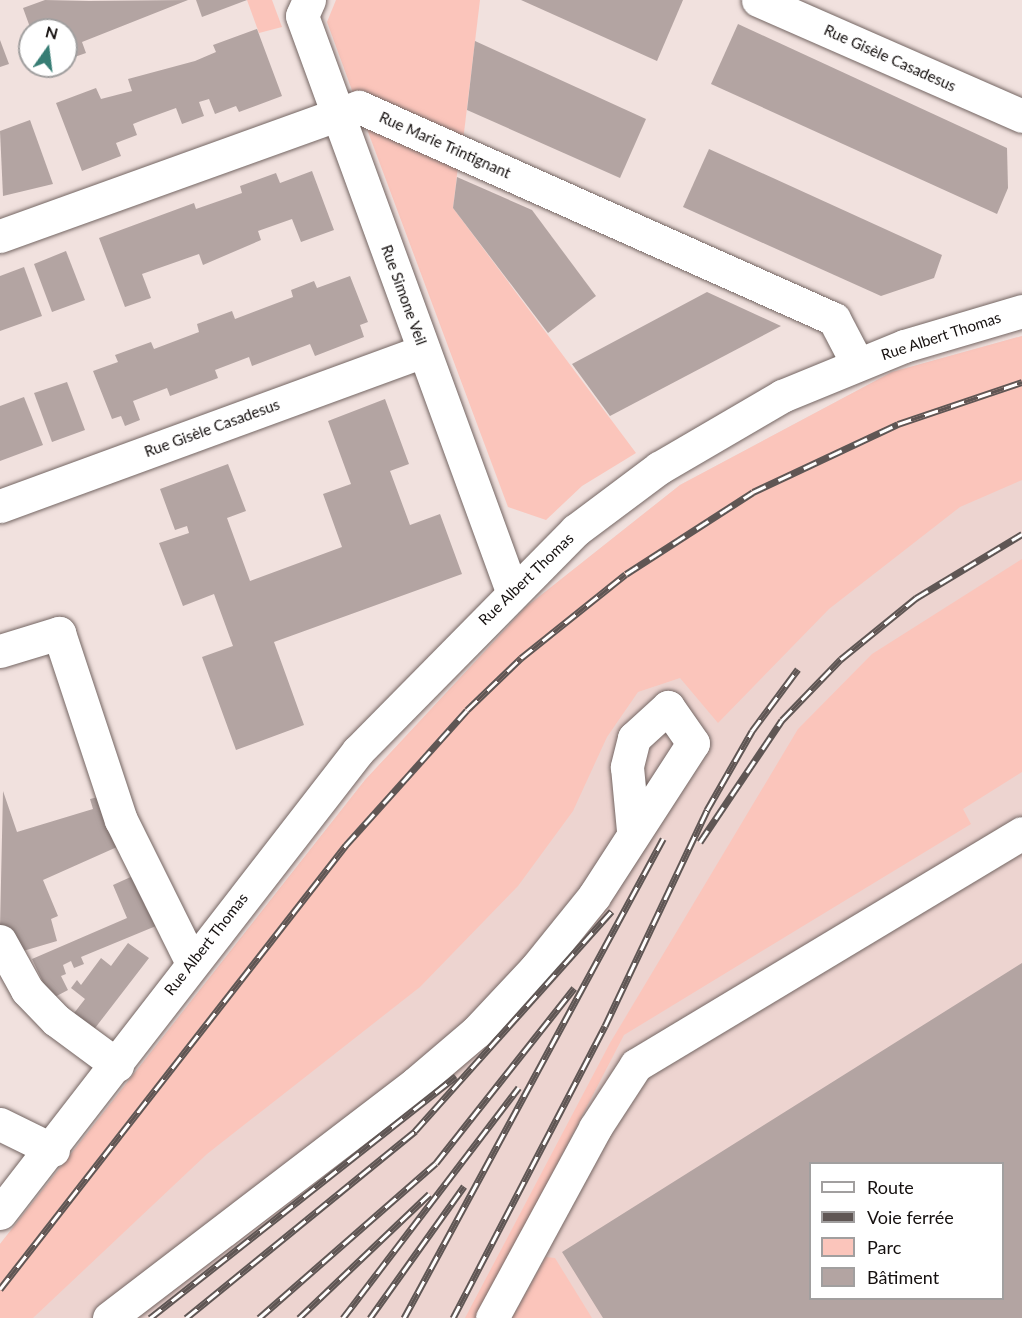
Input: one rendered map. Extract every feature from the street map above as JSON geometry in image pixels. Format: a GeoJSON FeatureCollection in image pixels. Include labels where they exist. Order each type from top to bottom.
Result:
{"type":"FeatureCollection","features":[{"type":"Feature","properties":{"kind":"street","name":"Rue Simone Veil"},"geometry":{"type":"LineString","coordinates":[[309,0],[302,16],[512,591]]}},
{"type":"Feature","properties":{"kind":"street","name":"Rue Gisèle Casadesus"},"geometry":{"type":"LineString","coordinates":[[758,0],[1022,116]]}},
{"type":"Feature","properties":{"kind":"street","name":"Rue Marie Trintignant"},"geometry":{"type":"LineString","coordinates":[[0,236],[359,107],[834,319],[857,363]]}},
{"type":"Feature","properties":{"kind":"street","name":"Rue Albert Thomas"},"geometry":{"type":"LineString","coordinates":[[0,1189],[44,1144],[113,1062],[358,751],[512,591],[590,519],[659,468],[782,396],[857,363],[1022,311]]}},
{"type":"Feature","properties":{"kind":"street","name":"Rue Gisèle Casadesus"},"geometry":{"type":"LineString","coordinates":[[0,506],[424,351]]}},
{"type":"Feature","properties":{"kind":"street"},"geometry":{"type":"LineString","coordinates":[[0,651],[59,633],[121,820],[191,961]]}},
{"type":"Feature","properties":{"kind":"street"},"geometry":{"type":"LineString","coordinates":[[109,1318],[476,1032],[594,896],[633,831]]}},
{"type":"Feature","properties":{"kind":"street"},"geometry":{"type":"LineString","coordinates":[[492,1318],[595,1128],[636,1065],[1022,834]]}},
{"type":"Feature","properties":{"kind":"street"},"geometry":{"type":"LineString","coordinates":[[0,941],[27,990],[56,1020],[113,1062]]}},
{"type":"Feature","properties":{"kind":"street"},"geometry":{"type":"LineString","coordinates":[[0,1124],[44,1144]]}},
{"type":"Feature","properties":{"kind":"street","name":"Rue Albert Thomas"},"geometry":{"type":"LineString","coordinates":[[0,1213],[44,1144]]}},
{"type":"Feature","properties":{"kind":"shaded area"},"geometry":{"type":"Polygon","coordinates":[[[1022,336],[1022,1318],[0,1318],[0,1244],[365,780],[526,607],[680,485],[892,372],[1022,336]]]}},
{"type":"Feature","properties":{"kind":"green space"},"geometry":{"type":"Polygon","coordinates":[[[247,0],[272,0],[282,27],[259,33],[247,0]]]}},
{"type":"Feature","properties":{"kind":"green space"},"geometry":{"type":"Polygon","coordinates":[[[336,0],[480,0],[463,141],[353,93],[327,22],[336,0]]]}},
{"type":"Feature","properties":{"kind":"green space"},"geometry":{"type":"Polygon","coordinates":[[[361,113],[459,158],[453,208],[636,453],[582,486],[546,520],[508,507],[361,113]]]}},
{"type":"Feature","properties":{"kind":"green space"},"geometry":{"type":"Polygon","coordinates":[[[1022,336],[1022,480],[960,507],[829,609],[718,723],[680,678],[638,692],[607,737],[573,811],[518,886],[420,987],[207,1154],[33,1318],[0,1318],[0,1244],[365,780],[526,607],[680,485],[892,372],[1022,336]]]}},
{"type":"Feature","properties":{"kind":"green space"},"geometry":{"type":"Polygon","coordinates":[[[1022,559],[1022,772],[963,809],[971,824],[624,1035],[477,1318],[465,1318],[610,1043],[798,729],[872,654],[1022,559]]]}},
{"type":"Feature","properties":{"kind":"green space"},"geometry":{"type":"Polygon","coordinates":[[[546,1257],[555,1258],[592,1318],[512,1318],[546,1257]]]}},
{"type":"Feature","properties":{"kind":"building"},"geometry":{"type":"Polygon","coordinates":[[[45,0],[188,0],[82,42],[86,53],[78,56],[78,18],[27,18],[23,8],[45,0]]]}},
{"type":"Feature","properties":{"kind":"building"},"geometry":{"type":"Polygon","coordinates":[[[196,0],[247,0],[202,17],[196,0]]]}},
{"type":"Feature","properties":{"kind":"building"},"geometry":{"type":"Polygon","coordinates":[[[521,0],[683,0],[657,61],[521,0]]]}},
{"type":"Feature","properties":{"kind":"building"},"geometry":{"type":"Polygon","coordinates":[[[738,24],[1007,148],[1008,188],[997,214],[711,84],[738,24]]]}},
{"type":"Feature","properties":{"kind":"building"},"geometry":{"type":"Polygon","coordinates":[[[257,29],[282,96],[239,112],[236,106],[215,114],[209,99],[199,102],[204,116],[182,124],[176,108],[143,120],[133,124],[137,135],[116,143],[121,156],[82,171],[56,103],[96,88],[101,99],[132,91],[128,79],[195,61],[216,52],[213,45],[257,29]]]}},
{"type":"Feature","properties":{"kind":"building"},"geometry":{"type":"Polygon","coordinates":[[[0,40],[9,64],[0,67],[0,40]]]}},
{"type":"Feature","properties":{"kind":"building"},"geometry":{"type":"Polygon","coordinates":[[[475,41],[646,119],[620,178],[467,110],[475,41]]]}},
{"type":"Feature","properties":{"kind":"building"},"geometry":{"type":"Polygon","coordinates":[[[30,120],[53,184],[3,196],[0,131],[30,120]]]}},
{"type":"Feature","properties":{"kind":"building"},"geometry":{"type":"Polygon","coordinates":[[[709,149],[942,255],[934,278],[881,296],[683,207],[709,149]]]}},
{"type":"Feature","properties":{"kind":"building"},"geometry":{"type":"Polygon","coordinates":[[[312,171],[334,230],[301,242],[292,219],[258,231],[261,240],[203,265],[199,254],[142,274],[151,298],[125,307],[99,238],[194,203],[196,209],[242,193],[240,186],[276,173],[280,183],[312,171]]]}},
{"type":"Feature","properties":{"kind":"building"},"geometry":{"type":"Polygon","coordinates":[[[457,177],[532,210],[596,296],[548,333],[453,208],[457,177]]]}},
{"type":"Feature","properties":{"kind":"building"},"geometry":{"type":"Polygon","coordinates":[[[66,251],[85,300],[52,312],[34,264],[66,251]]]}},
{"type":"Feature","properties":{"kind":"building"},"geometry":{"type":"Polygon","coordinates":[[[24,267],[42,316],[0,331],[0,276],[24,267]]]}},
{"type":"Feature","properties":{"kind":"building"},"geometry":{"type":"Polygon","coordinates":[[[350,276],[368,322],[360,325],[364,337],[315,356],[310,344],[252,366],[249,357],[215,370],[218,378],[170,396],[167,388],[133,401],[140,420],[125,426],[121,416],[112,419],[93,371],[118,362],[115,355],[151,342],[154,349],[199,332],[197,324],[232,311],[235,319],[293,297],[291,290],[314,281],[317,288],[350,276]]]}},
{"type":"Feature","properties":{"kind":"building"},"geometry":{"type":"Polygon","coordinates":[[[707,292],[781,326],[610,416],[572,364],[707,292]]]}},
{"type":"Feature","properties":{"kind":"building"},"geometry":{"type":"Polygon","coordinates":[[[67,382],[85,430],[52,442],[34,393],[67,382]]]}},
{"type":"Feature","properties":{"kind":"building"},"geometry":{"type":"Polygon","coordinates":[[[24,397],[43,445],[0,461],[0,406],[24,397]]]}},
{"type":"Feature","properties":{"kind":"building"},"geometry":{"type":"Polygon","coordinates":[[[385,399],[409,464],[390,471],[410,525],[440,514],[462,574],[274,642],[304,725],[236,750],[202,657],[233,646],[214,594],[183,606],[159,543],[189,533],[187,526],[175,530],[160,489],[228,464],[246,511],[227,518],[250,581],[342,547],[323,494],[351,484],[328,421],[385,399]]]}},
{"type":"Feature","properties":{"kind":"building"},"geometry":{"type":"Polygon","coordinates":[[[3,791],[17,832],[93,809],[90,799],[102,796],[117,847],[43,880],[58,916],[51,919],[57,941],[13,954],[0,927],[3,791]]]}},
{"type":"Feature","properties":{"kind":"building"},"geometry":{"type":"Polygon","coordinates":[[[135,875],[156,926],[81,957],[84,964],[74,968],[71,961],[63,965],[66,974],[61,976],[68,990],[51,999],[32,959],[127,918],[113,885],[135,875]]]}},
{"type":"Feature","properties":{"kind":"building"},"geometry":{"type":"Polygon","coordinates":[[[128,943],[149,958],[92,1032],[71,1017],[85,999],[71,988],[77,980],[81,985],[101,958],[111,966],[128,943]]]}},
{"type":"Feature","properties":{"kind":"building"},"geometry":{"type":"Polygon","coordinates":[[[1022,963],[1022,1318],[603,1318],[562,1252],[1022,963]]]}},
{"type":"Feature","properties":{"kind":"railway"},"geometry":{"type":"LineString","coordinates":[[0,1289],[346,845],[467,710],[521,658],[626,574],[753,492],[898,424],[1022,382]]}},
{"type":"Feature","properties":{"kind":"railway"},"geometry":{"type":"LineString","coordinates":[[700,842],[782,720],[841,659],[916,598],[1022,534]]}},
{"type":"Feature","properties":{"kind":"railway"},"geometry":{"type":"LineString","coordinates":[[453,1318],[605,1026],[707,810],[752,731],[798,669]]}},
{"type":"Feature","properties":{"kind":"railway"},"geometry":{"type":"LineString","coordinates":[[404,1318],[663,839]]}},
{"type":"Feature","properties":{"kind":"railway"},"geometry":{"type":"LineString","coordinates":[[186,1318],[415,1131],[612,911]]}},
{"type":"Feature","properties":{"kind":"railway"},"geometry":{"type":"LineString","coordinates":[[259,1318],[436,1163],[574,988]]}},
{"type":"Feature","properties":{"kind":"railway"},"geometry":{"type":"LineString","coordinates":[[150,1318],[456,1076]]}},
{"type":"Feature","properties":{"kind":"railway"},"geometry":{"type":"LineString","coordinates":[[343,1318],[519,1087]]}},
{"type":"Feature","properties":{"kind":"railway"},"geometry":{"type":"LineString","coordinates":[[370,1318],[464,1186]]}},
{"type":"Feature","properties":{"kind":"railway"},"geometry":{"type":"LineString","coordinates":[[299,1318],[429,1194]]}}]}
